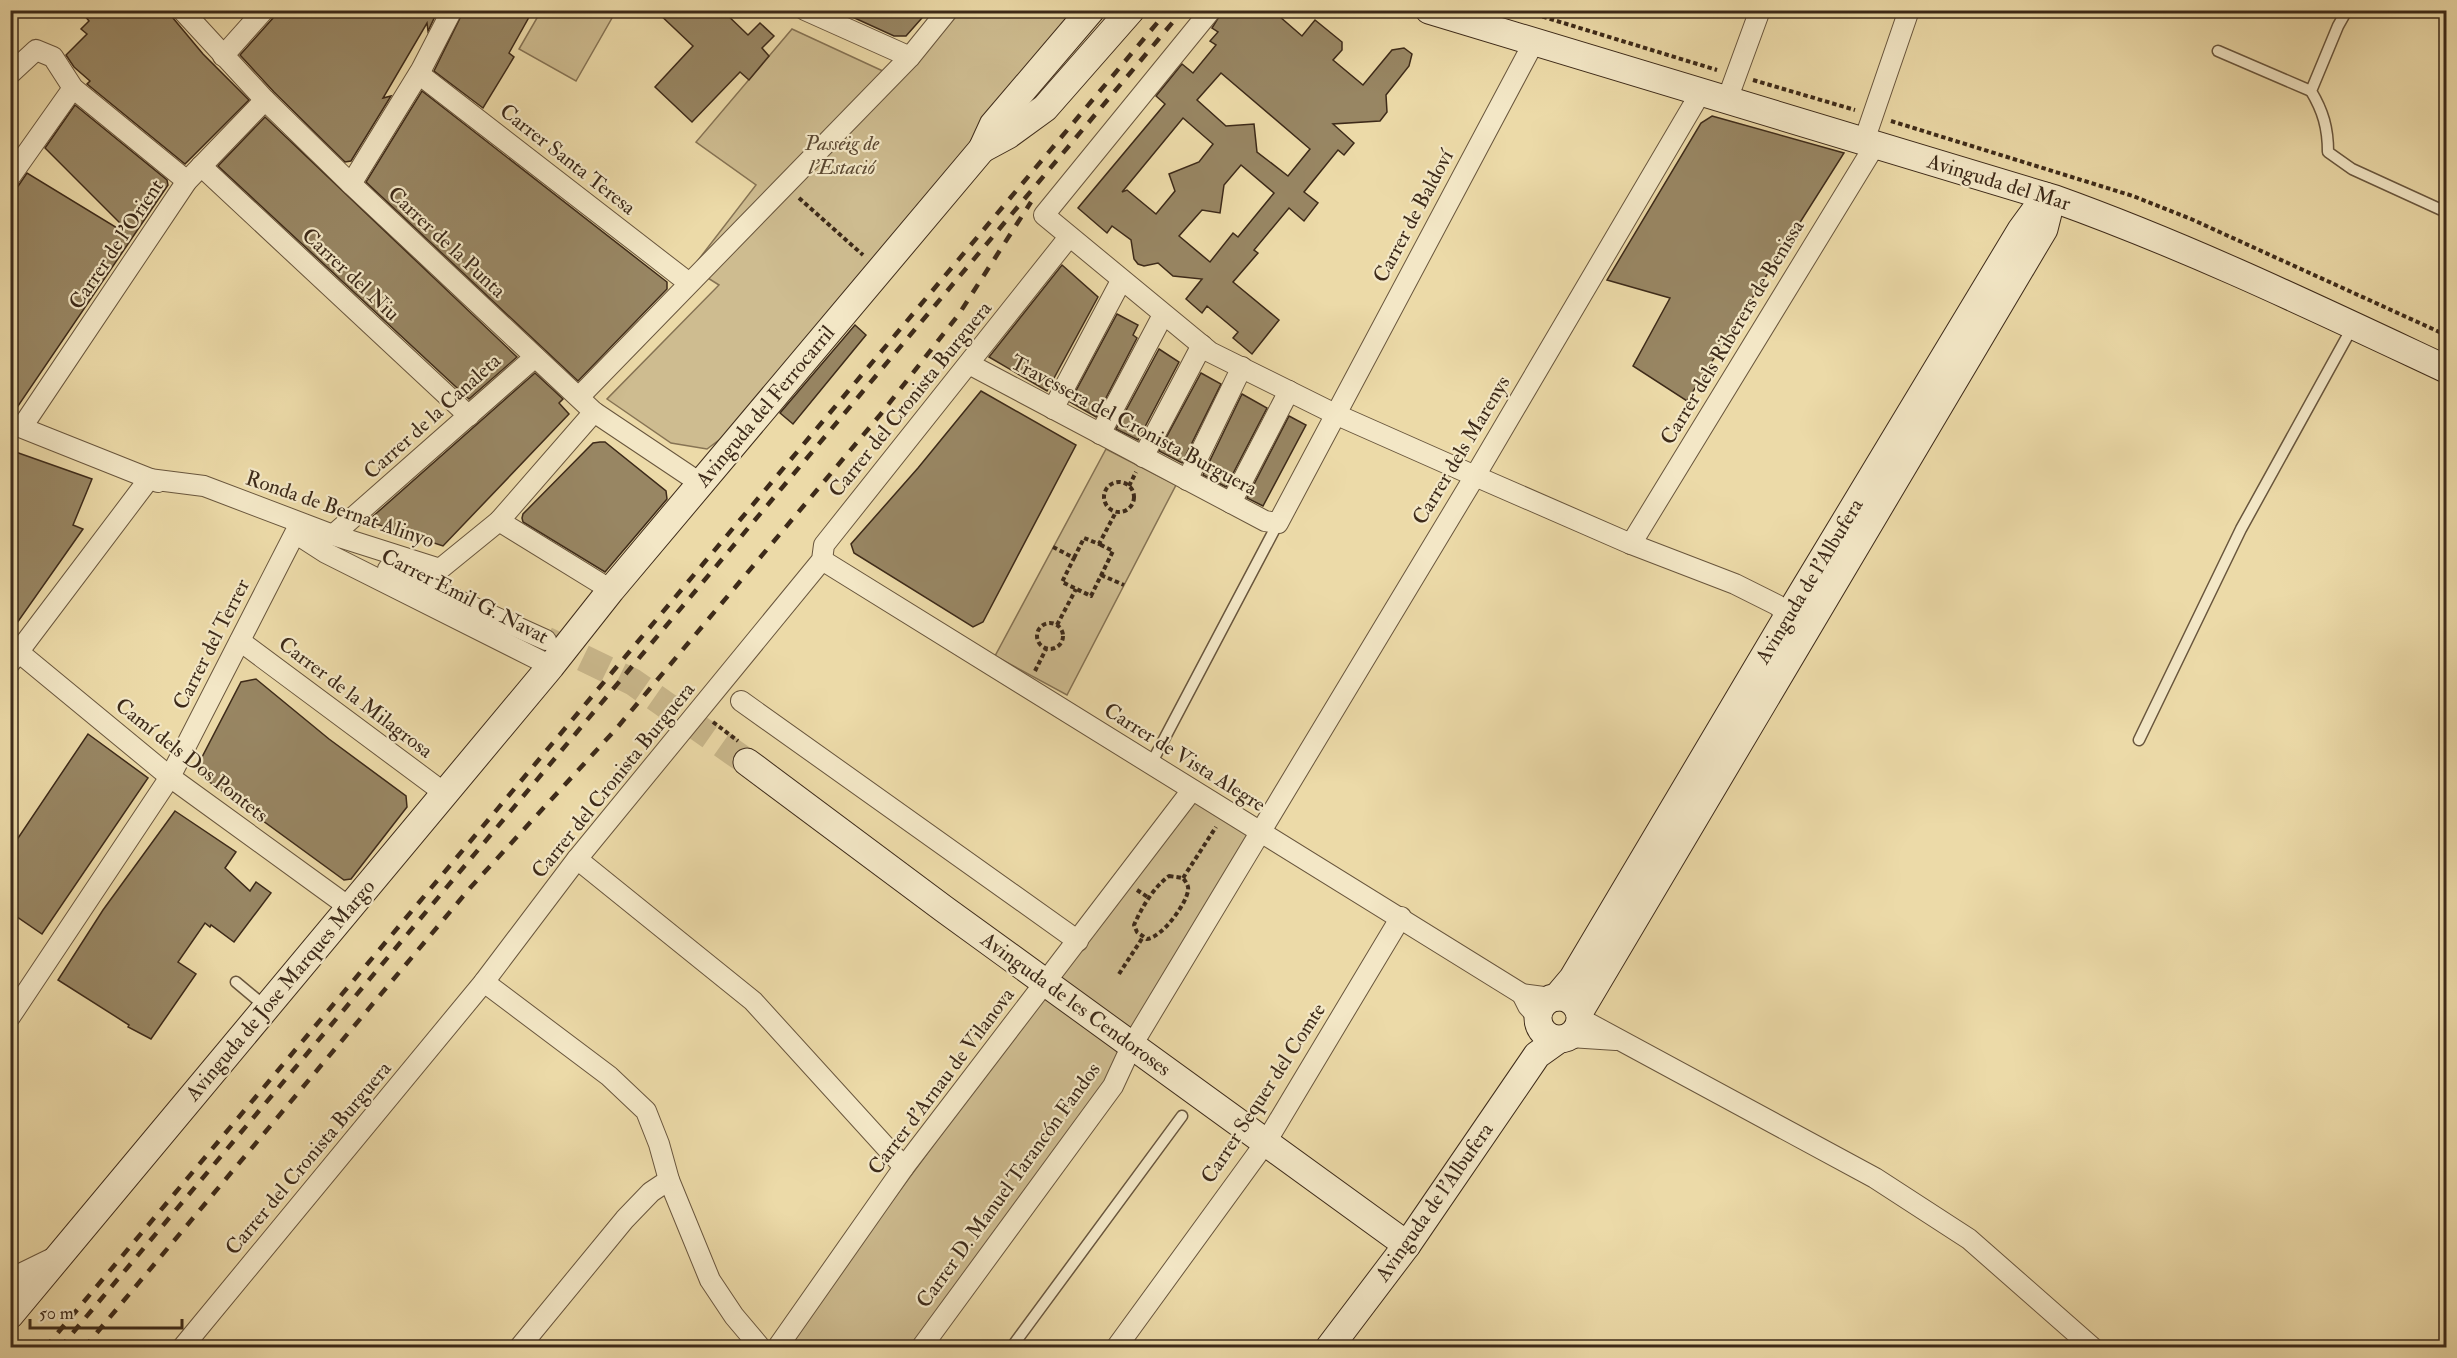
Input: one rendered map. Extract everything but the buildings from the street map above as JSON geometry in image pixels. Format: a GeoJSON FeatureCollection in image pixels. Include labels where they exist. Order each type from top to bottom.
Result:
{"type":"FeatureCollection","features":[{"type":"Feature","properties":{"kind":"street","name":"Carrer de la Punta"},"geometry":{"type":"LineString","coordinates":[[182,10],[265,100],[351,184],[594,412],[700,483]]}},
{"type":"Feature","properties":{"kind":"street"},"geometry":{"type":"LineString","coordinates":[[223,56],[264,10]]}},
{"type":"Feature","properties":{"kind":"street"},"geometry":{"type":"LineString","coordinates":[[351,184],[419,74],[452,10]]}},
{"type":"Feature","properties":{"kind":"street"},"geometry":{"type":"LineString","coordinates":[[805,10],[910,57]]}},
{"type":"Feature","properties":{"kind":"street"},"geometry":{"type":"LineString","coordinates":[[579,397],[910,57],[948,10]]}},
{"type":"Feature","properties":{"kind":"street"},"geometry":{"type":"LineString","coordinates":[[982,149],[993,125],[1091,10]]}},
{"type":"Feature","properties":{"kind":"street"},"geometry":{"type":"LineString","coordinates":[[1008,135],[1028,105],[1111,10]]}},
{"type":"Feature","properties":{"kind":"street"},"geometry":{"type":"LineString","coordinates":[[982,149],[1008,135],[1045,108],[1131,10]]}},
{"type":"Feature","properties":{"kind":"street"},"geometry":{"type":"LineString","coordinates":[[1212,10],[1044,215],[1121,281],[1210,352],[1335,414],[1475,476],[1631,544],[1735,584],[1777,605],[1797,623]]}},
{"type":"Feature","properties":{"kind":"street","name":"Avinguda del Mar"},"geometry":{"type":"LineString","coordinates":[[1429,10],[2045,196],[2094,213],[2446,366]]}},
{"type":"Feature","properties":{"kind":"street"},"geometry":{"type":"LineString","coordinates":[[1728,100],[1760,10]]}},
{"type":"Feature","properties":{"kind":"street","name":"Carrer dels Riberers de Benissa"},"geometry":{"type":"LineString","coordinates":[[1631,544],[1869,143],[1909,10]]}},
{"type":"Feature","properties":{"kind":"street","name":"Carrer de Baldoví"},"geometry":{"type":"LineString","coordinates":[[1278,523],[1534,42]]}},
{"type":"Feature","properties":{"kind":"street"},"geometry":{"type":"LineString","coordinates":[[10,74],[36,50],[52,57],[73,88],[186,181]]}},
{"type":"Feature","properties":{"kind":"street","name":"Carrer Santa Teresa"},"geometry":{"type":"LineString","coordinates":[[419,74],[689,283]]}},
{"type":"Feature","properties":{"kind":"street"},"geometry":{"type":"LineString","coordinates":[[10,177],[73,88]]}},
{"type":"Feature","properties":{"kind":"street","name":"Carrer dels Marenys"},"geometry":{"type":"LineString","coordinates":[[1260,831],[1475,476],[1701,92]]}},
{"type":"Feature","properties":{"kind":"street","name":"Carrer de l'Orient"},"geometry":{"type":"LineString","coordinates":[[16,425],[186,181],[265,100]]}},
{"type":"Feature","properties":{"kind":"street","name":"Avinguda del Ferrocarril"},"geometry":{"type":"LineString","coordinates":[[551,666],[610,590],[982,149]]}},
{"type":"Feature","properties":{"kind":"street","name":"Carrer del Niu"},"geometry":{"type":"LineString","coordinates":[[201,166],[469,416]]}},
{"type":"Feature","properties":{"kind":"street","name":"Avinguda de l'Albufera"},"geometry":{"type":"LineString","coordinates":[[1329,1347],[1407,1245],[1557,1022],[1573,978],[2044,229],[2049,209],[2045,196]]}},
{"type":"Feature","properties":{"kind":"street","name":"Avinguda de l'Albufera"},"geometry":{"type":"LineString","coordinates":[[1797,623],[2021,230],[2045,196]]}},
{"type":"Feature","properties":{"kind":"street"},"geometry":{"type":"LineString","coordinates":[[2044,229],[2057,220],[2094,213]]}},
{"type":"Feature","properties":{"kind":"street","name":"Carrer del Cronista Burguera"},"geometry":{"type":"LineString","coordinates":[[182,1347],[484,982],[576,859],[822,560],[824,545],[1070,237]]}},
{"type":"Feature","properties":{"kind":"street"},"geometry":{"type":"LineString","coordinates":[[1053,409],[1121,281]]}},
{"type":"Feature","properties":{"kind":"street"},"geometry":{"type":"LineString","coordinates":[[1100,434],[1163,315]]}},
{"type":"Feature","properties":{"kind":"street"},"geometry":{"type":"LineString","coordinates":[[1140,463],[1202,345]]}},
{"type":"Feature","properties":{"kind":"street","name":"Carrer de la Canaleta"},"geometry":{"type":"LineString","coordinates":[[333,535],[535,357]]}},
{"type":"Feature","properties":{"kind":"street","name":"Travessera del Cronista Burguera"},"geometry":{"type":"LineString","coordinates":[[969,364],[1100,434],[1140,463],[1187,480],[1265,521],[1278,523]]}},
{"type":"Feature","properties":{"kind":"street"},"geometry":{"type":"LineString","coordinates":[[1187,480],[1242,368]]}},
{"type":"Feature","properties":{"kind":"street"},"geometry":{"type":"LineString","coordinates":[[1231,503],[1289,391]]}},
{"type":"Feature","properties":{"kind":"street","name":"Ronda de Bernat Alinyo"},"geometry":{"type":"LineString","coordinates":[[149,479],[204,486],[333,535],[440,569],[499,521],[594,412]]}},
{"type":"Feature","properties":{"kind":"street","name":"Ronda de Bernat Alinyo"},"geometry":{"type":"LineString","coordinates":[[16,425],[149,479],[399,574],[546,640]]}},
{"type":"Feature","properties":{"kind":"street"},"geometry":{"type":"LineString","coordinates":[[13,654],[149,479]]}},
{"type":"Feature","properties":{"kind":"street"},"geometry":{"type":"LineString","coordinates":[[499,521],[610,590]]}},
{"type":"Feature","properties":{"kind":"street","name":"Carrer del Terrer"},"geometry":{"type":"LineString","coordinates":[[10,1017],[170,777],[295,533]]}},
{"type":"Feature","properties":{"kind":"street","name":"Carrer Emil G. Navat"},"geometry":{"type":"LineString","coordinates":[[295,533],[326,553],[551,666]]}},
{"type":"Feature","properties":{"kind":"street","name":"Carrer de Vista Alegre"},"geometry":{"type":"LineString","coordinates":[[822,560],[1401,917],[1522,994],[1528,1006],[1557,1022]]}},
{"type":"Feature","properties":{"kind":"street","name":"Carrer de la Milagrosa"},"geometry":{"type":"LineString","coordinates":[[240,641],[443,792]]}},
{"type":"Feature","properties":{"kind":"street","name":"Camí dels Dos Pontets"},"geometry":{"type":"LineString","coordinates":[[13,654],[170,777],[349,907]]}},
{"type":"Feature","properties":{"kind":"street","name":"Avinguda de Jose Marques Margo"},"geometry":{"type":"LineString","coordinates":[[10,1315],[443,792],[551,666]]}},
{"type":"Feature","properties":{"kind":"street"},"geometry":{"type":"LineString","coordinates":[[741,700],[1078,941]]}},
{"type":"Feature","properties":{"kind":"street","name":"Avinguda de les Cendoroses"},"geometry":{"type":"LineString","coordinates":[[747,762],[944,909],[1407,1245]]}},
{"type":"Feature","properties":{"kind":"street","name":"Carrer d'Arnau de Vilanova"},"geometry":{"type":"LineString","coordinates":[[777,1347],[904,1167],[1047,983],[1192,790]]}},
{"type":"Feature","properties":{"kind":"street","name":"Carrer D. Manuel Tarancón Fandos"},"geometry":{"type":"LineString","coordinates":[[921,1347],[1113,1086],[1132,1045],[1260,831]]}},
{"type":"Feature","properties":{"kind":"street"},"geometry":{"type":"LineString","coordinates":[[576,859],[753,1001],[904,1167]]}},
{"type":"Feature","properties":{"kind":"street","name":"Carrer Sequer del Comte"},"geometry":{"type":"LineString","coordinates":[[1116,1347],[1266,1142],[1401,917]]}},
{"type":"Feature","properties":{"kind":"street"},"geometry":{"type":"LineString","coordinates":[[484,982],[609,1076],[646,1111],[659,1144],[669,1180],[710,1280],[734,1316],[760,1347]]}},
{"type":"Feature","properties":{"kind":"street"},"geometry":{"type":"LineString","coordinates":[[1557,1022],[1619,1040],[1875,1178],[1969,1239],[2093,1347]]}},
{"type":"Feature","properties":{"kind":"street"},"geometry":{"type":"LineString","coordinates":[[519,1347],[625,1219],[651,1192],[669,1180]]}},
{"type":"Feature","properties":{"kind":"street"},"geometry":{"type":"LineString","coordinates":[[10,1279],[32,1271],[63,1252]]}},
{"type":"Feature","properties":{"kind":"lane"},"geometry":{"type":"LineString","coordinates":[[2311,91],[2347,10]]}},
{"type":"Feature","properties":{"kind":"lane"},"geometry":{"type":"LineString","coordinates":[[2218,51],[2311,91],[2322,110],[2328,133],[2328,152],[2352,169],[2446,212]]}},
{"type":"Feature","properties":{"kind":"lane"},"geometry":{"type":"LineString","coordinates":[[2139,740],[2241,529],[2353,326]]}},
{"type":"Feature","properties":{"kind":"lane"},"geometry":{"type":"LineString","coordinates":[[1151,764],[1278,523]]}},
{"type":"Feature","properties":{"kind":"lane"},"geometry":{"type":"LineString","coordinates":[[236,982],[266,1006]]}},
{"type":"Feature","properties":{"kind":"lane"},"geometry":{"type":"LineString","coordinates":[[1011,1347],[1182,1116]]}},
{"type":"Feature","properties":{"kind":"path"},"geometry":{"type":"LineString","coordinates":[[785,185],[866,257]]}},
{"type":"Feature","properties":{"kind":"path"},"geometry":{"type":"LineString","coordinates":[[1129,486],[1140,463]]}},
{"type":"Feature","properties":{"kind":"path"},"geometry":{"type":"LineString","coordinates":[[1118,482],[1129,486],[1134,494],[1134,502],[1125,512],[1116,512],[1109,508],[1105,494],[1112,484],[1118,482]]}},
{"type":"Feature","properties":{"kind":"path"},"geometry":{"type":"LineString","coordinates":[[1099,544],[1116,512]]}},
{"type":"Feature","properties":{"kind":"path"},"geometry":{"type":"LineString","coordinates":[[1084,538],[1113,551],[1091,596],[1062,582],[1074,558],[1084,538]]}},
{"type":"Feature","properties":{"kind":"path"},"geometry":{"type":"LineString","coordinates":[[1053,547],[1074,558]]}},
{"type":"Feature","properties":{"kind":"path"},"geometry":{"type":"LineString","coordinates":[[1101,575],[1124,585]]}},
{"type":"Feature","properties":{"kind":"path"},"geometry":{"type":"LineString","coordinates":[[1057,625],[1076,589]]}},
{"type":"Feature","properties":{"kind":"path"},"geometry":{"type":"LineString","coordinates":[[1046,624],[1057,625],[1064,635],[1061,644],[1055,649],[1046,649],[1037,640],[1038,632],[1046,624]]}},
{"type":"Feature","properties":{"kind":"path"},"geometry":{"type":"LineString","coordinates":[[1035,672],[1046,649]]}},
{"type":"Feature","properties":{"kind":"path"},"geometry":{"type":"LineString","coordinates":[[1183,878],[1218,824]]}},
{"type":"Feature","properties":{"kind":"path"},"geometry":{"type":"LineString","coordinates":[[1169,876],[1183,878],[1187,883],[1188,891],[1179,909],[1159,935],[1152,938],[1143,937],[1134,925],[1149,898],[1169,876]]}},
{"type":"Feature","properties":{"kind":"path"},"geometry":{"type":"LineString","coordinates":[[1119,974],[1143,937]]}},
{"type":"Feature","properties":{"kind":"green space"},"geometry":{"type":"Polygon","coordinates":[[[541,11],[616,11],[576,81],[519,49],[541,11]]]}},
{"type":"Feature","properties":{"kind":"green space","name":"Passeig de l'Estació"},"geometry":{"type":"Polygon","coordinates":[[[959,11],[1083,11],[727,434],[707,449],[671,443],[607,399],[719,285],[692,268],[756,185],[696,142],[792,29],[898,78],[959,11]]]}},
{"type":"Feature","properties":{"kind":"green space"},"geometry":{"type":"Polygon","coordinates":[[[1106,449],[1176,485],[1067,695],[995,656],[1106,449]]]}},
{"type":"Feature","properties":{"kind":"green space"},"geometry":{"type":"Polygon","coordinates":[[[1194,798],[1254,833],[1132,1037],[1054,981],[1194,798]]]}},
{"type":"Feature","properties":{"kind":"green space"},"geometry":{"type":"Polygon","coordinates":[[[1048,989],[1125,1047],[1109,1084],[916,1347],[794,1348],[788,1343],[1048,989]]]}},
{"type":"Feature","properties":{"kind":"tunnel"},"geometry":{"type":"LineString","coordinates":[[546,640],[633,682],[747,762]]}},
{"type":"Feature","properties":{"kind":"railway"},"geometry":{"type":"LineString","coordinates":[[45,1348],[1168,10]]}},
{"type":"Feature","properties":{"kind":"railway"},"geometry":{"type":"LineString","coordinates":[[60,1348],[1183,10]]}},
{"type":"Feature","properties":{"kind":"railway"},"geometry":{"type":"LineString","coordinates":[[84,1348],[470,888],[616,729],[880,415],[959,314],[1031,202]]}}]}
